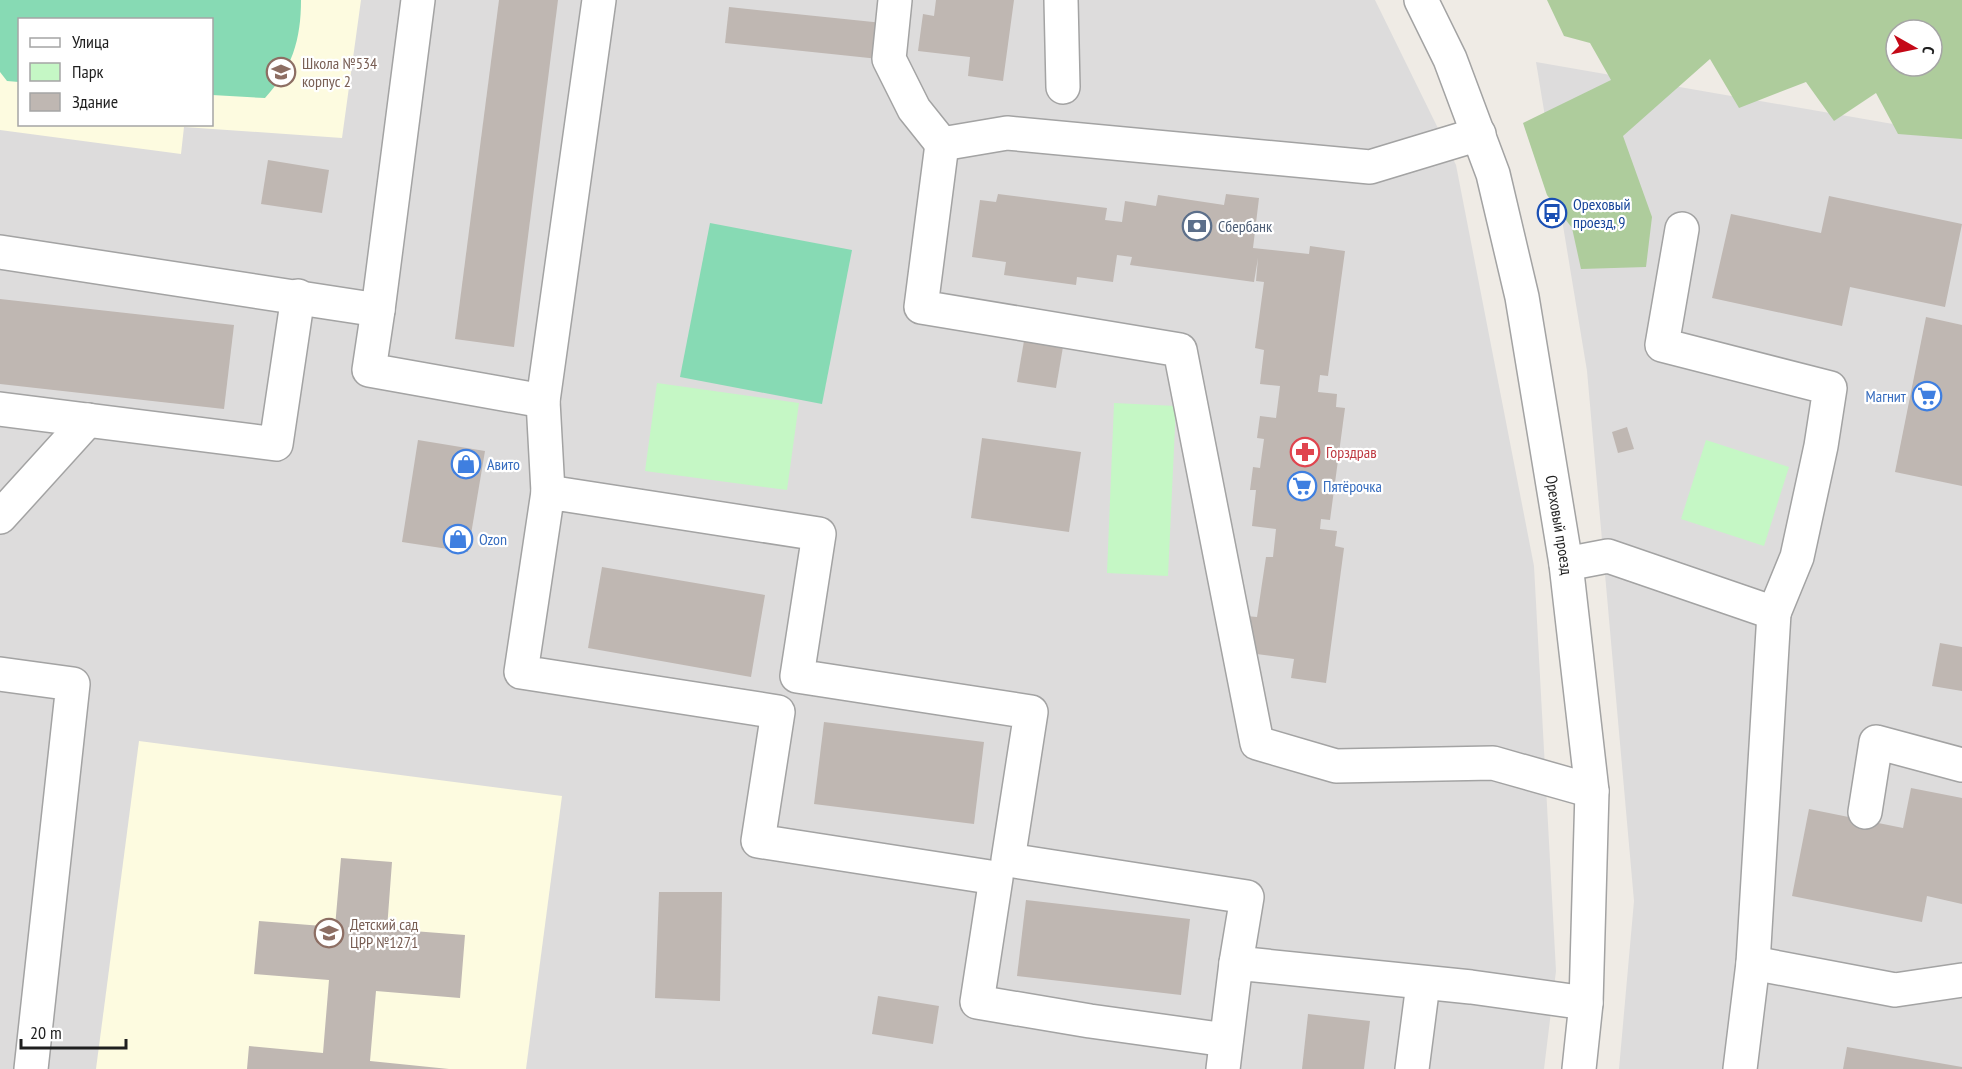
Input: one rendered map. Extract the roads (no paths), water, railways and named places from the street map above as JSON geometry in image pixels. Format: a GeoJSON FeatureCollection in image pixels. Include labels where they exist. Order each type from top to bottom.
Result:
{"type":"FeatureCollection","features":[{"type":"Feature","properties":{"kind":"street"},"geometry":{"type":"LineString","coordinates":[[418,0],[369,370],[543,401]]}},
{"type":"Feature","properties":{"kind":"street"},"geometry":{"type":"LineString","coordinates":[[548,492],[819,534],[797,676],[1031,712],[1008,860],[1246,897],[1225,1054],[1090,1021],[977,1002],[996,878],[758,841],[778,712],[521,672],[548,492],[543,401],[599,0]]}},
{"type":"Feature","properties":{"kind":"street"},"geometry":{"type":"LineString","coordinates":[[895,0],[889,59],[914,109],[942,144],[921,308],[1180,350],[1257,743],[1336,766],[1493,763],[1592,790]]}},
{"type":"Feature","properties":{"kind":"street"},"geometry":{"type":"LineString","coordinates":[[1061,0],[1063,87]]}},
{"type":"Feature","properties":{"kind":"street","name":"Ореховый проезд"},"geometry":{"type":"LineString","coordinates":[[1421,0],[1450,59],[1493,174],[1522,297],[1566,564],[1592,790],[1586,1003],[1579,1069]]}},
{"type":"Feature","properties":{"kind":"street"},"geometry":{"type":"LineString","coordinates":[[942,144],[1007,133],[1370,167],[1479,134]]}},
{"type":"Feature","properties":{"kind":"street"},"geometry":{"type":"LineString","coordinates":[[1682,229],[1662,345],[1830,388],[1821,446],[1797,557],[1774,613],[1753,963],[1740,1069]]}},
{"type":"Feature","properties":{"kind":"street"},"geometry":{"type":"LineString","coordinates":[[0,252],[378,310]]}},
{"type":"Feature","properties":{"kind":"street"},"geometry":{"type":"LineString","coordinates":[[0,409],[276,444],[298,296]]}},
{"type":"Feature","properties":{"kind":"street"},"geometry":{"type":"LineString","coordinates":[[0,517],[88,420]]}},
{"type":"Feature","properties":{"kind":"street"},"geometry":{"type":"LineString","coordinates":[[1566,564],[1608,556],[1774,613]]}},
{"type":"Feature","properties":{"kind":"street"},"geometry":{"type":"LineString","coordinates":[[0,674],[73,684],[31,1069]]}},
{"type":"Feature","properties":{"kind":"street"},"geometry":{"type":"LineString","coordinates":[[1864,812],[1876,742],[1962,765]]}},
{"type":"Feature","properties":{"kind":"street"},"geometry":{"type":"LineString","coordinates":[[1236,963],[1471,987],[1586,1003]]}},
{"type":"Feature","properties":{"kind":"street"},"geometry":{"type":"LineString","coordinates":[[1753,963],[1895,990],[1962,980]]}},
{"type":"Feature","properties":{"kind":"street"},"geometry":{"type":"LineString","coordinates":[[1412,1069],[1424,984]]}},
{"type":"Feature","properties":{"kind":"place","name":"Школа №534 корпус 2"},"geometry":{"type":"Point","coordinates":[281,72]}},
{"type":"Feature","properties":{"kind":"place","name":"Ореховый проезд, 9"},"geometry":{"type":"Point","coordinates":[1552,213]}},
{"type":"Feature","properties":{"kind":"place","name":"Сбербанк"},"geometry":{"type":"Point","coordinates":[1197,226]}},
{"type":"Feature","properties":{"kind":"place","name":"Магнит"},"geometry":{"type":"Point","coordinates":[1927,396]}},
{"type":"Feature","properties":{"kind":"place","name":"Горздрав"},"geometry":{"type":"Point","coordinates":[1305,452]}},
{"type":"Feature","properties":{"kind":"place","name":"Авито"},"geometry":{"type":"Point","coordinates":[466,464]}},
{"type":"Feature","properties":{"kind":"place","name":"Пятёрочка"},"geometry":{"type":"Point","coordinates":[1302,486]}},
{"type":"Feature","properties":{"kind":"place","name":"Ozon"},"geometry":{"type":"Point","coordinates":[458,539]}},
{"type":"Feature","properties":{"kind":"place","name":"Детский сад ЦРР №1271"},"geometry":{"type":"Point","coordinates":[329,933]}}]}
